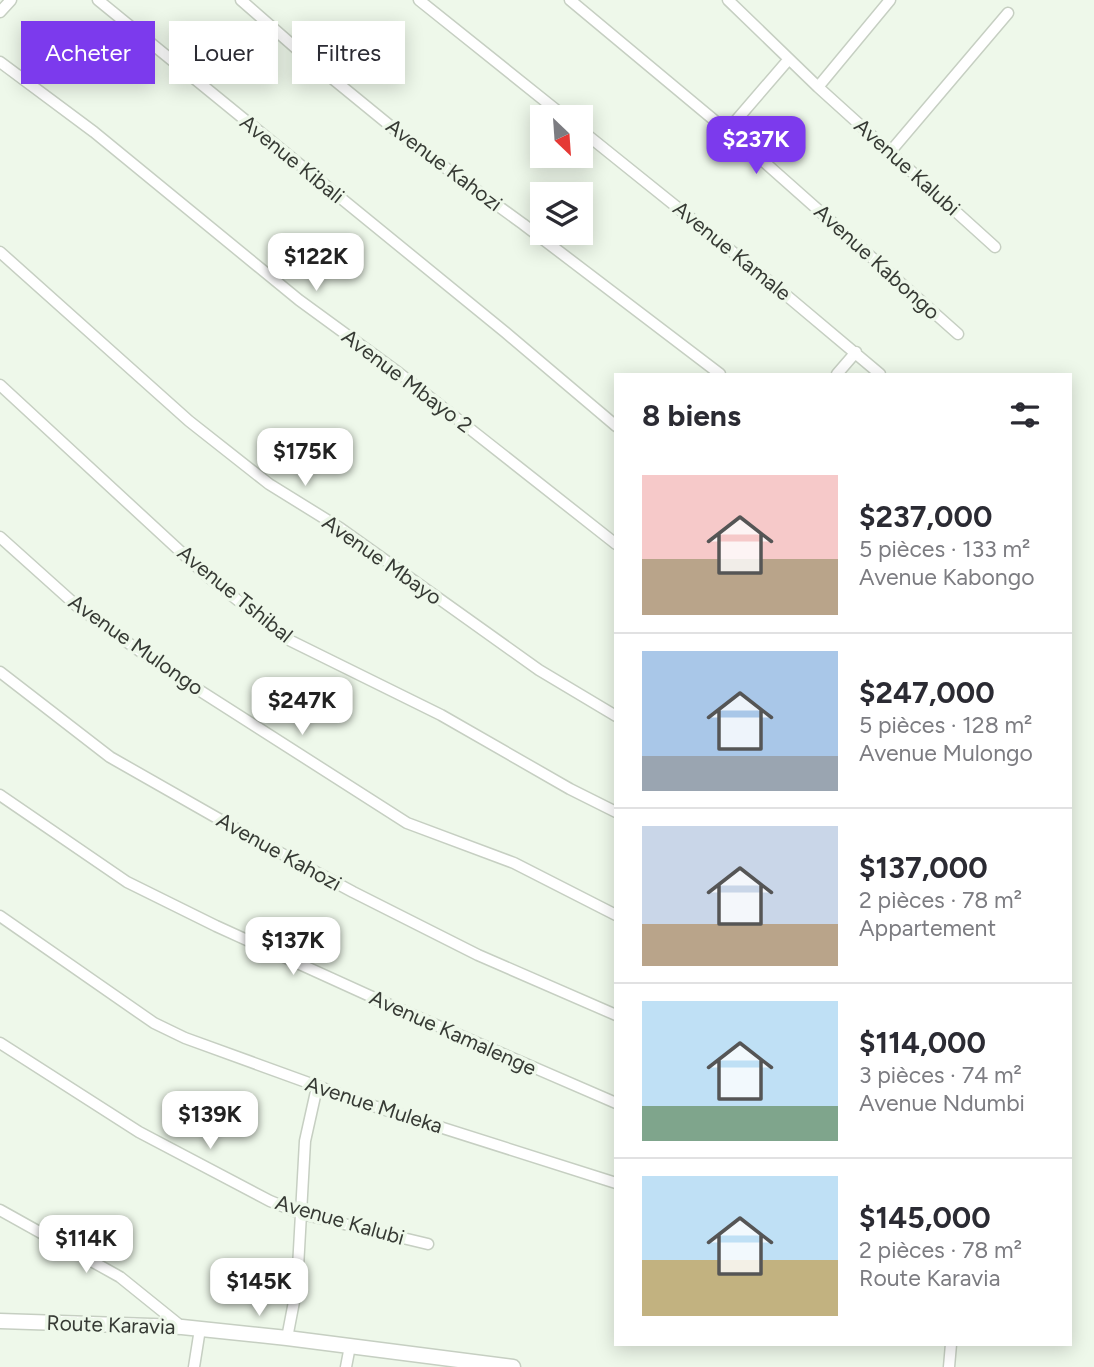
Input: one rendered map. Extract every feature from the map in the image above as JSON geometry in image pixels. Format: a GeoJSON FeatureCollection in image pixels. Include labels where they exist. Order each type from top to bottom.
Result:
{"type":"FeatureCollection","features":[{"type":"Feature","properties":{"kind":"street"},"geometry":{"type":"LineString","coordinates":[[0,12],[11,0]]}},
{"type":"Feature","properties":{"kind":"street","name":"Avenue Kibali"},"geometry":{"type":"LineString","coordinates":[[98,0],[614,424]]}},
{"type":"Feature","properties":{"kind":"street","name":"Avenue Kahozi"},"geometry":{"type":"LineString","coordinates":[[241,0],[410,142],[719,373]]}},
{"type":"Feature","properties":{"kind":"street"},"geometry":{"type":"LineString","coordinates":[[419,0],[550,105]]}},
{"type":"Feature","properties":{"kind":"street","name":"Avenue Kabongo"},"geometry":{"type":"LineString","coordinates":[[570,0],[807,199],[958,334]]}},
{"type":"Feature","properties":{"kind":"street"},"geometry":{"type":"LineString","coordinates":[[818,87],[890,0]]}},
{"type":"Feature","properties":{"kind":"street","name":"Avenue Kalubi"},"geometry":{"type":"LineString","coordinates":[[734,2],[818,87],[995,247]]}},
{"type":"Feature","properties":{"kind":"street"},"geometry":{"type":"LineString","coordinates":[[890,152],[1008,13]]}},
{"type":"Feature","properties":{"kind":"street"},"geometry":{"type":"LineString","coordinates":[[727,131],[789,59]]}},
{"type":"Feature","properties":{"kind":"street","name":"Avenue Mbayo 2"},"geometry":{"type":"LineString","coordinates":[[0,62],[94,132],[299,300],[399,373],[614,542]]}},
{"type":"Feature","properties":{"kind":"street","name":"Avenue Kamale"},"geometry":{"type":"LineString","coordinates":[[593,140],[879,373]]}},
{"type":"Feature","properties":{"kind":"street","name":"Avenue Mbayo"},"geometry":{"type":"LineString","coordinates":[[0,252],[189,421],[269,484],[340,528],[540,670],[614,715]]}},
{"type":"Feature","properties":{"kind":"street"},"geometry":{"type":"LineString","coordinates":[[838,373],[856,352]]}},
{"type":"Feature","properties":{"kind":"street","name":"Avenue Tshibal"},"geometry":{"type":"LineString","coordinates":[[0,385],[207,576],[287,639],[442,715],[614,811]]}},
{"type":"Feature","properties":{"kind":"street","name":"Avenue Mulongo"},"geometry":{"type":"LineString","coordinates":[[0,537],[78,607],[155,662],[407,823],[514,863],[614,914]]}},
{"type":"Feature","properties":{"kind":"street","name":"Avenue Kahozi"},"geometry":{"type":"LineString","coordinates":[[0,672],[128,769],[353,892],[514,971],[614,1014]]}},
{"type":"Feature","properties":{"kind":"street","name":"Avenue Kamalenge"},"geometry":{"type":"LineString","coordinates":[[0,795],[127,882],[216,926],[392,1006],[614,1102]]}},
{"type":"Feature","properties":{"kind":"street","name":"Avenue Muleka"},"geometry":{"type":"LineString","coordinates":[[0,916],[154,1023],[185,1038],[317,1087],[614,1182]]}},
{"type":"Feature","properties":{"kind":"street","name":"Avenue Kalubi"},"geometry":{"type":"LineString","coordinates":[[0,1043],[139,1132],[270,1201],[302,1214],[428,1244]]}},
{"type":"Feature","properties":{"kind":"street"},"geometry":{"type":"LineString","coordinates":[[287,1338],[297,1286],[305,1141],[317,1087]]}},
{"type":"Feature","properties":{"kind":"street"},"geometry":{"type":"LineString","coordinates":[[0,1210],[120,1277],[183,1327]]}},
{"type":"Feature","properties":{"kind":"street","name":"Route Karavia"},"geometry":{"type":"LineString","coordinates":[[0,1321],[183,1327],[513,1367]]}},
{"type":"Feature","properties":{"kind":"street"},"geometry":{"type":"LineString","coordinates":[[194,1367],[200,1329]]}},
{"type":"Feature","properties":{"kind":"street"},"geometry":{"type":"LineString","coordinates":[[346,1367],[350,1346]]}},
{"type":"Feature","properties":{"kind":"street"},"geometry":{"type":"LineString","coordinates":[[949,1367],[951,1346]]}}]}
